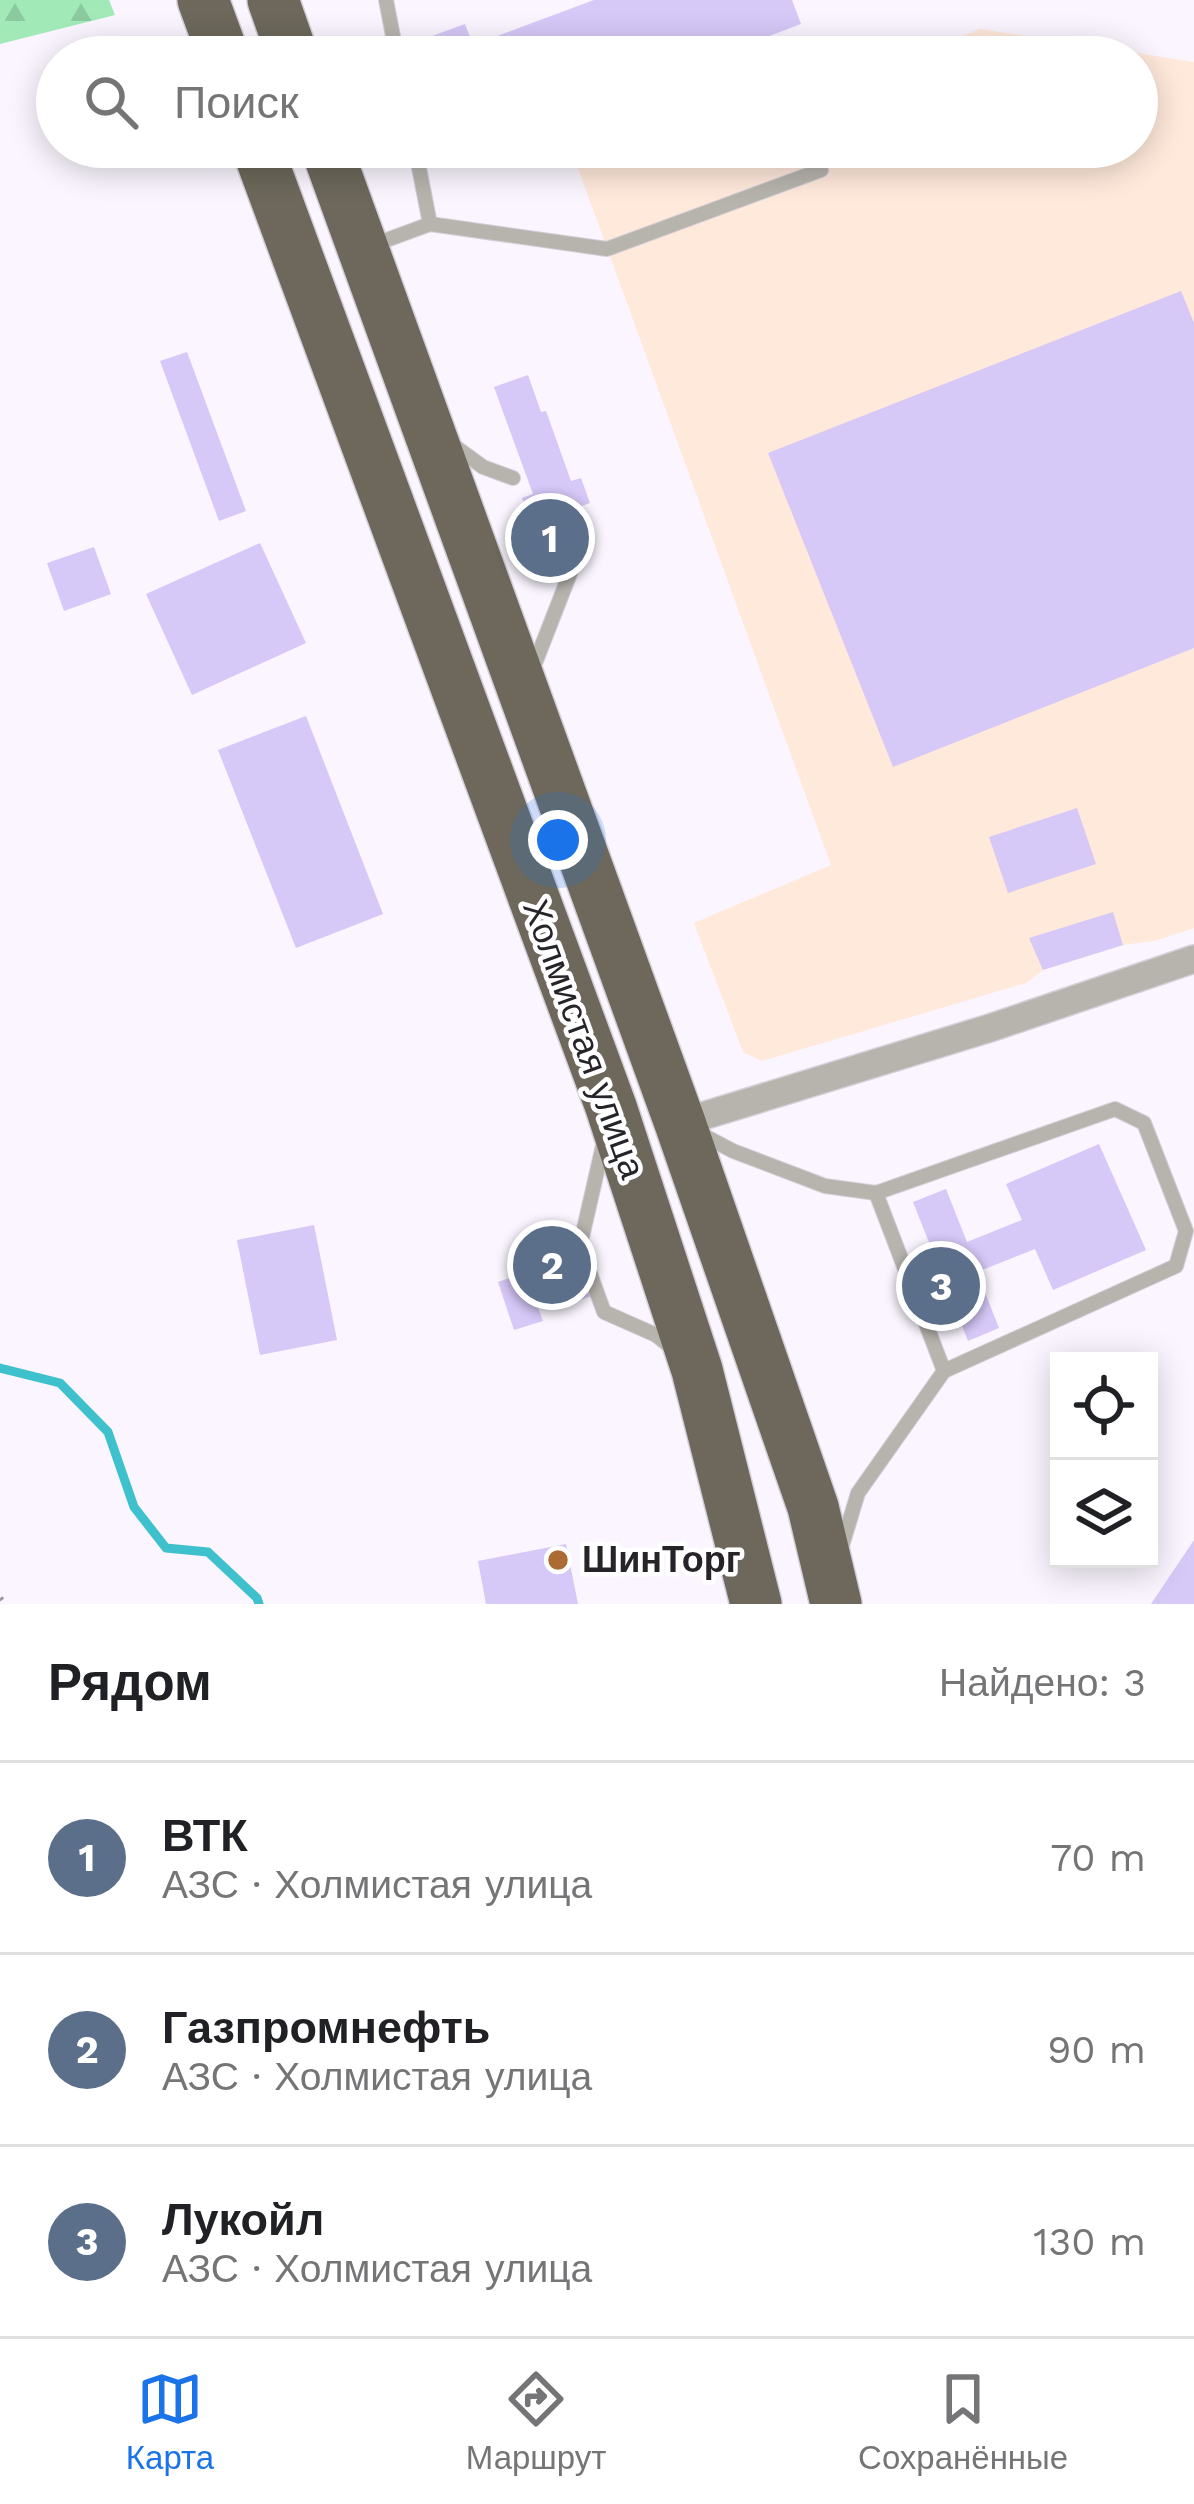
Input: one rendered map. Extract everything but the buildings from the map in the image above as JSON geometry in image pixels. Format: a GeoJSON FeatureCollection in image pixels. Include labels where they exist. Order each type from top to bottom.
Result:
{"type":"FeatureCollection","features":[{"type":"Feature","properties":{"kind":"highway"},"geometry":{"type":"LineString","coordinates":[[203,0],[216,36]]}},
{"type":"Feature","properties":{"kind":"highway"},"geometry":{"type":"LineString","coordinates":[[273,0],[286,36]]}},
{"type":"Feature","properties":{"kind":"highway","name":"Холмистая улица"},"geometry":{"type":"LineString","coordinates":[[265,168],[611,1107],[697,1370],[756,1604]]}},
{"type":"Feature","properties":{"kind":"highway","name":"Холмистая улица"},"geometry":{"type":"LineString","coordinates":[[334,168],[680,1123],[813,1507],[833,1594]]}},
{"type":"Feature","properties":{"kind":"street","name":"Холмистая улица"},"geometry":{"type":"LineString","coordinates":[[680,1123],[990,1028],[1194,959]]}},
{"type":"Feature","properties":{"kind":"lane"},"geometry":{"type":"LineString","coordinates":[[386,0],[393,36]]}},
{"type":"Feature","properties":{"kind":"lane"},"geometry":{"type":"LineString","coordinates":[[419,168],[430,224]]}},
{"type":"Feature","properties":{"kind":"lane"},"geometry":{"type":"LineString","coordinates":[[363,248],[430,224],[607,248],[821,170]]}},
{"type":"Feature","properties":{"kind":"lane"},"geometry":{"type":"LineString","coordinates":[[427,426],[483,467],[513,478]]}},
{"type":"Feature","properties":{"kind":"lane"},"geometry":{"type":"LineString","coordinates":[[524,692],[571,571],[556,534]]}},
{"type":"Feature","properties":{"kind":"lane"},"geometry":{"type":"LineString","coordinates":[[611,1107],[580,1246],[604,1312],[656,1335],[697,1370]]}},
{"type":"Feature","properties":{"kind":"lane"},"geometry":{"type":"LineString","coordinates":[[680,1123],[733,1151],[825,1186],[876,1192],[1114,1109],[1144,1123],[1186,1231],[1176,1266],[944,1371],[858,1493],[833,1594]]}},
{"type":"Feature","properties":{"kind":"lane"},"geometry":{"type":"LineString","coordinates":[[876,1192],[944,1371]]}},
{"type":"Feature","properties":{"kind":"shaded area"},"geometry":{"type":"Polygon","coordinates":[[[980,29],[1025,36],[962,36],[980,29]]]}},
{"type":"Feature","properties":{"kind":"shaded area"},"geometry":{"type":"Polygon","coordinates":[[[1158,56],[1194,62],[1194,928],[1123,945],[1043,970],[1026,983],[762,1061],[743,1052],[694,923],[831,865],[578,168],[1158,168],[1158,56]]]}},
{"type":"Feature","properties":{"kind":"green space"},"geometry":{"type":"Polygon","coordinates":[[[0,0],[109,0],[115,15],[0,44],[0,0]]]}},
{"type":"Feature","properties":{"kind":"waterway"},"geometry":{"type":"LineString","coordinates":[[0,1368],[60,1383],[108,1432],[134,1507],[166,1548],[208,1552],[259,1604]]}},
{"type":"Feature","properties":{"kind":"place","name":"ВТК"},"geometry":{"type":"Point","coordinates":[550,538]}},
{"type":"Feature","properties":{"kind":"place","name":"Газпромнефть"},"geometry":{"type":"Point","coordinates":[552,1265]}},
{"type":"Feature","properties":{"kind":"place","name":"Лукойл"},"geometry":{"type":"Point","coordinates":[941,1286]}},
{"type":"Feature","properties":{"kind":"place","name":"ШинТорг"},"geometry":{"type":"Point","coordinates":[558,1560]}}]}
